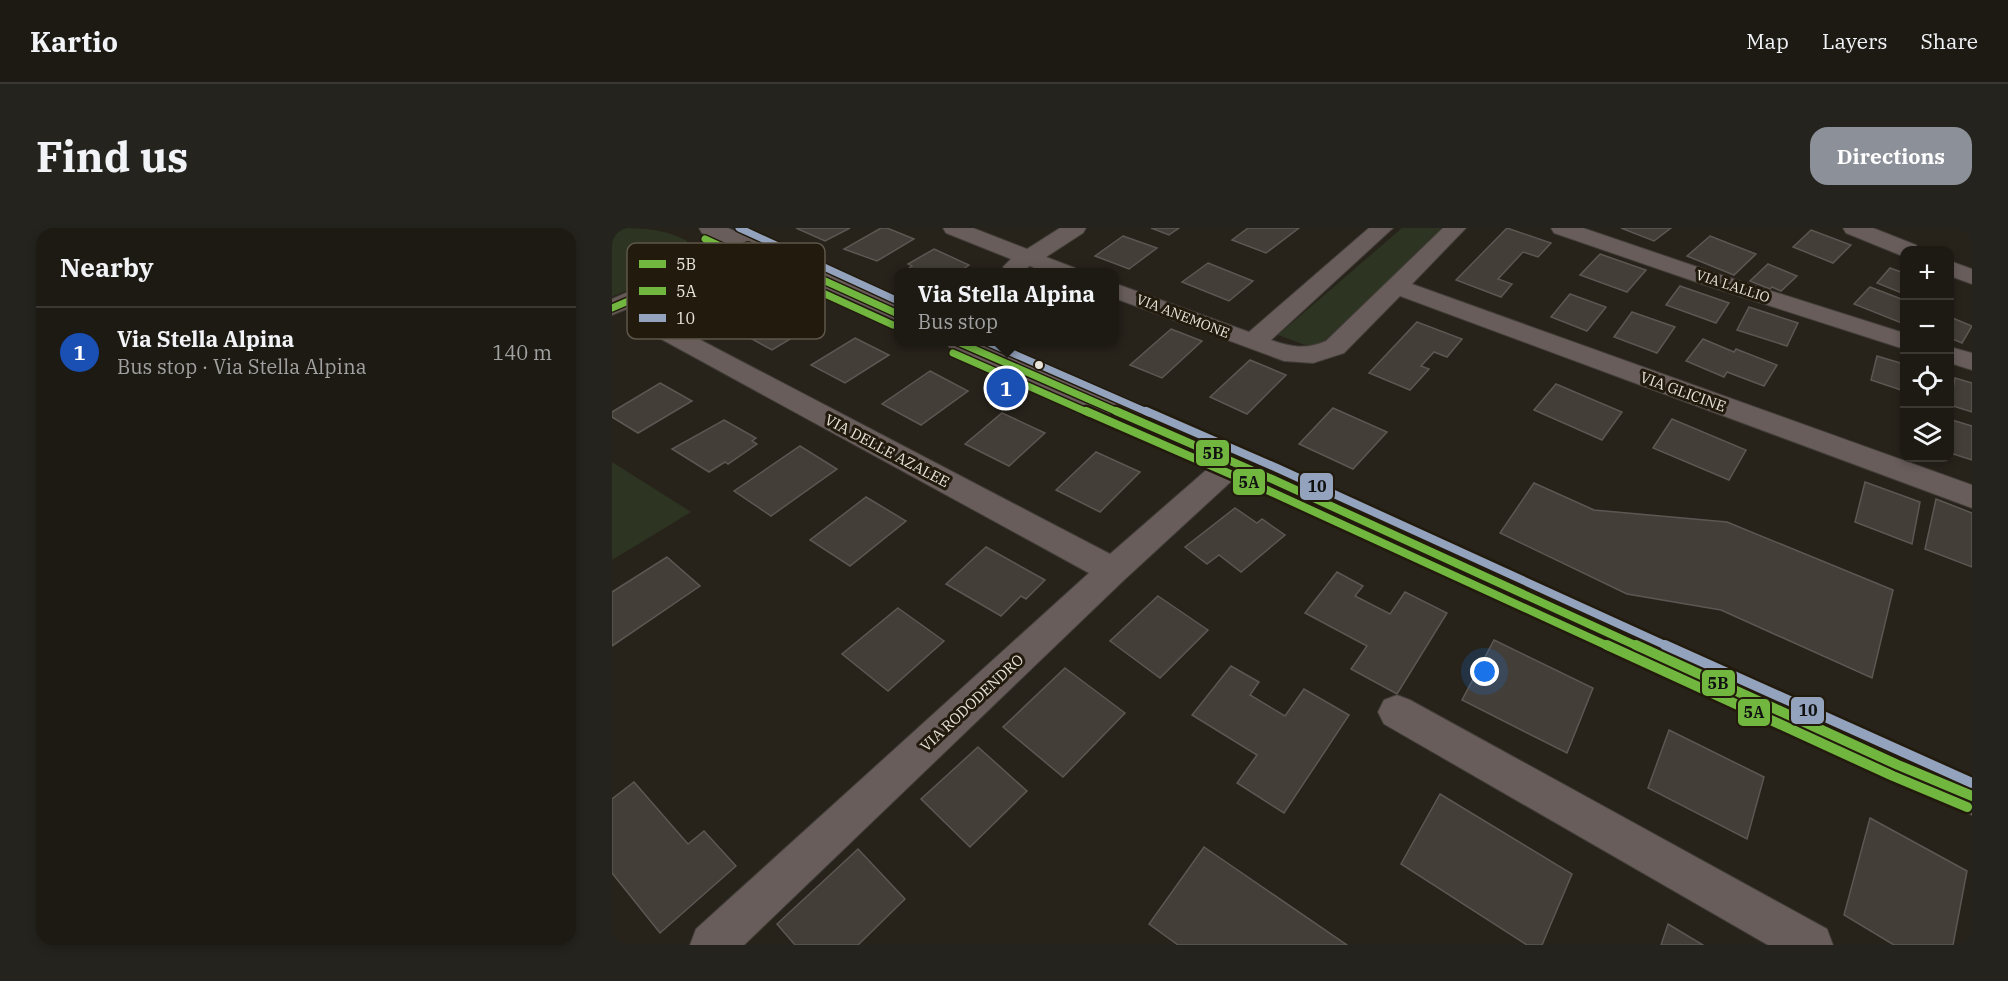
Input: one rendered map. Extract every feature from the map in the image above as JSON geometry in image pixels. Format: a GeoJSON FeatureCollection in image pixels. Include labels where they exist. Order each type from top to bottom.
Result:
{"type":"FeatureCollection","features":[{"type":"Feature","properties":{"kind":"highway"},"geometry":{"type":"LineString","coordinates":[[612,308],[627,301]]}},
{"type":"Feature","properties":{"kind":"street"},"geometry":{"type":"LineString","coordinates":[[710,228],[742,243]]}},
{"type":"Feature","properties":{"kind":"street"},"geometry":{"type":"LineString","coordinates":[[954,228],[1054,268]]}},
{"type":"Feature","properties":{"kind":"street"},"geometry":{"type":"LineString","coordinates":[[1013,268],[1075,228]]}},
{"type":"Feature","properties":{"kind":"street"},"geometry":{"type":"LineString","coordinates":[[1253,342],[1382,228]]}},
{"type":"Feature","properties":{"kind":"street","name":"VIA ANEMONE"},"geometry":{"type":"LineString","coordinates":[[1119,292],[1292,356],[1305,357],[1322,354],[1339,344],[1455,228]]}},
{"type":"Feature","properties":{"kind":"street","name":"VIA LALLIO"},"geometry":{"type":"LineString","coordinates":[[1562,228],[1703,277],[1900,339]]}},
{"type":"Feature","properties":{"kind":"street"},"geometry":{"type":"LineString","coordinates":[[1854,228],[1900,247]]}},
{"type":"Feature","properties":{"kind":"street"},"geometry":{"type":"LineString","coordinates":[[1954,270],[1972,277]]}},
{"type":"Feature","properties":{"kind":"street"},"geometry":{"type":"LineString","coordinates":[[825,281],[894,312]]}},
{"type":"Feature","properties":{"kind":"street","name":"VIA GLICINE"},"geometry":{"type":"LineString","coordinates":[[1395,286],[1972,497]]}},
{"type":"Feature","properties":{"kind":"street","name":"VIA DELLE AZALEE"},"geometry":{"type":"LineString","coordinates":[[680,339],[1113,571]]}},
{"type":"Feature","properties":{"kind":"street"},"geometry":{"type":"LineString","coordinates":[[967,346],[1234,462],[1898,765],[1972,796]]}},
{"type":"Feature","properties":{"kind":"street"},"geometry":{"type":"LineString","coordinates":[[1954,356],[1972,362]]}},
{"type":"Feature","properties":{"kind":"street","name":"VIA RODODENDRO"},"geometry":{"type":"LineString","coordinates":[[712,945],[1113,571],[1234,462]]}},
{"type":"Feature","properties":{"kind":"street"},"geometry":{"type":"LineString","coordinates":[[1397,712],[1811,945]]}},
{"type":"Feature","properties":{"kind":"green space"},"geometry":{"type":"Polygon","coordinates":[[[612,228],[660,231],[687,241],[687,243],[627,243],[627,290],[612,297],[612,228]]]}},
{"type":"Feature","properties":{"kind":"green space"},"geometry":{"type":"Polygon","coordinates":[[[1402,228],[1447,228],[1322,343],[1308,346],[1278,335],[1402,228]]]}},
{"type":"Feature","properties":{"kind":"green space"},"geometry":{"type":"Polygon","coordinates":[[[612,462],[691,512],[612,560],[612,462]]]}},
{"type":"Feature","properties":{"kind":"building"},"geometry":{"type":"Polygon","coordinates":[[[796,228],[850,228],[825,241],[796,228]]]}},
{"type":"Feature","properties":{"kind":"building"},"geometry":{"type":"Polygon","coordinates":[[[881,228],[887,228],[914,239],[877,261],[844,249],[881,228]]]}},
{"type":"Feature","properties":{"kind":"building"},"geometry":{"type":"Polygon","coordinates":[[[1151,228],[1179,228],[1169,235],[1151,228]]]}},
{"type":"Feature","properties":{"kind":"building"},"geometry":{"type":"Polygon","coordinates":[[[1248,228],[1299,228],[1266,253],[1232,240],[1248,228]]]}},
{"type":"Feature","properties":{"kind":"building"},"geometry":{"type":"Polygon","coordinates":[[[1507,228],[1551,243],[1538,257],[1523,252],[1498,279],[1512,284],[1501,297],[1456,280],[1507,228]]]}},
{"type":"Feature","properties":{"kind":"building"},"geometry":{"type":"Polygon","coordinates":[[[1621,228],[1671,228],[1654,241],[1621,228]]]}},
{"type":"Feature","properties":{"kind":"building"},"geometry":{"type":"Polygon","coordinates":[[[1811,230],[1851,245],[1833,263],[1793,247],[1811,230]]]}},
{"type":"Feature","properties":{"kind":"building"},"geometry":{"type":"Polygon","coordinates":[[[1123,236],[1157,248],[1129,269],[1095,256],[1123,236]]]}},
{"type":"Feature","properties":{"kind":"building"},"geometry":{"type":"Polygon","coordinates":[[[1710,236],[1756,254],[1734,275],[1687,256],[1710,236]]]}},
{"type":"Feature","properties":{"kind":"building"},"geometry":{"type":"Polygon","coordinates":[[[934,249],[969,265],[964,268],[909,268],[912,266],[908,264],[934,249]]]}},
{"type":"Feature","properties":{"kind":"building"},"geometry":{"type":"Polygon","coordinates":[[[1600,254],[1646,270],[1627,292],[1580,275],[1600,254]]]}},
{"type":"Feature","properties":{"kind":"building"},"geometry":{"type":"Polygon","coordinates":[[[1208,263],[1253,281],[1229,301],[1182,282],[1208,263]]]}},
{"type":"Feature","properties":{"kind":"building"},"geometry":{"type":"Polygon","coordinates":[[[1768,264],[1797,276],[1781,291],[1750,281],[1768,264]]]}},
{"type":"Feature","properties":{"kind":"building"},"geometry":{"type":"Polygon","coordinates":[[[1890,268],[1900,272],[1900,292],[1877,283],[1890,268]]]}},
{"type":"Feature","properties":{"kind":"building"},"geometry":{"type":"Polygon","coordinates":[[[1680,286],[1729,303],[1716,323],[1666,305],[1680,286]]]}},
{"type":"Feature","properties":{"kind":"building"},"geometry":{"type":"Polygon","coordinates":[[[1870,287],[1900,298],[1900,322],[1854,304],[1870,287]]]}},
{"type":"Feature","properties":{"kind":"building"},"geometry":{"type":"Polygon","coordinates":[[[1570,294],[1606,307],[1587,331],[1551,317],[1570,294]]]}},
{"type":"Feature","properties":{"kind":"building"},"geometry":{"type":"Polygon","coordinates":[[[1749,307],[1798,323],[1787,346],[1737,330],[1749,307]]]}},
{"type":"Feature","properties":{"kind":"building"},"geometry":{"type":"Polygon","coordinates":[[[1632,312],[1675,327],[1657,353],[1614,337],[1632,312]]]}},
{"type":"Feature","properties":{"kind":"building"},"geometry":{"type":"Polygon","coordinates":[[[1954,319],[1972,326],[1962,343],[1954,340],[1954,319]]]}},
{"type":"Feature","properties":{"kind":"building"},"geometry":{"type":"Polygon","coordinates":[[[1417,322],[1462,339],[1447,357],[1434,352],[1421,366],[1429,369],[1410,390],[1369,373],[1417,322]]]}},
{"type":"Feature","properties":{"kind":"building"},"geometry":{"type":"Polygon","coordinates":[[[1171,329],[1202,341],[1162,378],[1130,365],[1171,329]]]}},
{"type":"Feature","properties":{"kind":"building"},"geometry":{"type":"Polygon","coordinates":[[[855,338],[889,355],[845,383],[811,365],[855,338]]]}},
{"type":"Feature","properties":{"kind":"building"},"geometry":{"type":"Polygon","coordinates":[[[752,339],[790,339],[772,350],[752,339]]]}},
{"type":"Feature","properties":{"kind":"building"},"geometry":{"type":"Polygon","coordinates":[[[1703,339],[1734,352],[1736,349],[1777,365],[1764,386],[1727,372],[1724,377],[1686,361],[1703,339]]]}},
{"type":"Feature","properties":{"kind":"building"},"geometry":{"type":"Polygon","coordinates":[[[1877,356],[1900,363],[1900,390],[1871,380],[1877,356]]]}},
{"type":"Feature","properties":{"kind":"building"},"geometry":{"type":"Polygon","coordinates":[[[1250,360],[1286,375],[1247,414],[1210,397],[1250,360]]]}},
{"type":"Feature","properties":{"kind":"building"},"geometry":{"type":"Polygon","coordinates":[[[930,371],[968,391],[921,425],[882,404],[930,371]]]}},
{"type":"Feature","properties":{"kind":"building"},"geometry":{"type":"Polygon","coordinates":[[[1955,378],[1972,383],[1972,412],[1954,406],[1955,378]]]}},
{"type":"Feature","properties":{"kind":"building"},"geometry":{"type":"Polygon","coordinates":[[[660,383],[692,401],[638,433],[612,417],[612,412],[660,383]]]}},
{"type":"Feature","properties":{"kind":"building"},"geometry":{"type":"Polygon","coordinates":[[[1556,384],[1622,412],[1602,440],[1534,410],[1556,384]]]}},
{"type":"Feature","properties":{"kind":"building"},"geometry":{"type":"Polygon","coordinates":[[[1333,408],[1387,432],[1353,469],[1299,444],[1333,408]]]}},
{"type":"Feature","properties":{"kind":"building"},"geometry":{"type":"Polygon","coordinates":[[[1002,413],[1045,433],[1009,466],[965,444],[1002,413]]]}},
{"type":"Feature","properties":{"kind":"building"},"geometry":{"type":"Polygon","coordinates":[[[1672,419],[1746,450],[1729,480],[1653,448],[1672,419]]]}},
{"type":"Feature","properties":{"kind":"building"},"geometry":{"type":"Polygon","coordinates":[[[724,420],[756,438],[752,441],[757,444],[728,464],[725,462],[709,472],[672,449],[724,420]]]}},
{"type":"Feature","properties":{"kind":"building"},"geometry":{"type":"Polygon","coordinates":[[[1954,421],[1972,426],[1972,460],[1954,454],[1954,421]]]}},
{"type":"Feature","properties":{"kind":"building"},"geometry":{"type":"Polygon","coordinates":[[[800,446],[837,469],[771,516],[734,491],[800,446]]]}},
{"type":"Feature","properties":{"kind":"building"},"geometry":{"type":"Polygon","coordinates":[[[1096,452],[1140,472],[1100,512],[1056,490],[1096,452]]]}},
{"type":"Feature","properties":{"kind":"building"},"geometry":{"type":"Polygon","coordinates":[[[1865,482],[1920,502],[1912,544],[1855,522],[1865,482]]]}},
{"type":"Feature","properties":{"kind":"building"},"geometry":{"type":"Polygon","coordinates":[[[1534,483],[1594,510],[1727,522],[1893,590],[1872,678],[1721,610],[1627,594],[1500,533],[1534,483]]]}},
{"type":"Feature","properties":{"kind":"building"},"geometry":{"type":"Polygon","coordinates":[[[866,497],[906,521],[850,566],[810,540],[866,497]]]}},
{"type":"Feature","properties":{"kind":"building"},"geometry":{"type":"Polygon","coordinates":[[[1936,499],[1972,513],[1972,567],[1925,549],[1936,499]]]}},
{"type":"Feature","properties":{"kind":"building"},"geometry":{"type":"Polygon","coordinates":[[[1235,508],[1257,523],[1262,519],[1285,535],[1241,572],[1219,555],[1207,564],[1185,547],[1235,508]]]}},
{"type":"Feature","properties":{"kind":"building"},"geometry":{"type":"Polygon","coordinates":[[[986,547],[1045,580],[1026,599],[1021,596],[1001,616],[946,584],[986,547]]]}},
{"type":"Feature","properties":{"kind":"building"},"geometry":{"type":"Polygon","coordinates":[[[667,557],[700,586],[612,646],[612,592],[667,557]]]}},
{"type":"Feature","properties":{"kind":"building"},"geometry":{"type":"Polygon","coordinates":[[[1337,572],[1363,586],[1355,596],[1390,614],[1405,592],[1447,613],[1397,694],[1351,669],[1367,646],[1305,613],[1337,572]]]}},
{"type":"Feature","properties":{"kind":"building"},"geometry":{"type":"Polygon","coordinates":[[[1158,596],[1208,630],[1160,678],[1110,641],[1158,596]]]}},
{"type":"Feature","properties":{"kind":"building"},"geometry":{"type":"Polygon","coordinates":[[[898,608],[944,641],[888,691],[842,654],[898,608]]]}},
{"type":"Feature","properties":{"kind":"building"},"geometry":{"type":"Polygon","coordinates":[[[1494,640],[1593,688],[1567,753],[1462,700],[1494,640]]]}},
{"type":"Feature","properties":{"kind":"building"},"geometry":{"type":"Polygon","coordinates":[[[1231,666],[1259,682],[1250,695],[1285,716],[1304,689],[1349,715],[1284,813],[1237,783],[1257,755],[1192,715],[1231,666]]]}},
{"type":"Feature","properties":{"kind":"building"},"geometry":{"type":"Polygon","coordinates":[[[1065,668],[1125,713],[1063,777],[1003,727],[1065,668]]]}},
{"type":"Feature","properties":{"kind":"building"},"geometry":{"type":"Polygon","coordinates":[[[1669,730],[1764,777],[1747,839],[1648,788],[1669,730]]]}},
{"type":"Feature","properties":{"kind":"building"},"geometry":{"type":"Polygon","coordinates":[[[978,747],[1027,791],[970,847],[921,799],[978,747]]]}},
{"type":"Feature","properties":{"kind":"building"},"geometry":{"type":"Polygon","coordinates":[[[634,782],[688,844],[704,831],[736,866],[660,933],[612,873],[612,799],[634,782]]]}},
{"type":"Feature","properties":{"kind":"building"},"geometry":{"type":"Polygon","coordinates":[[[1440,794],[1572,874],[1542,945],[1527,945],[1401,864],[1440,794]]]}},
{"type":"Feature","properties":{"kind":"building"},"geometry":{"type":"Polygon","coordinates":[[[1870,818],[1967,871],[1953,945],[1894,945],[1844,915],[1870,818]]]}},
{"type":"Feature","properties":{"kind":"building"},"geometry":{"type":"Polygon","coordinates":[[[1204,847],[1347,945],[1178,945],[1149,924],[1204,847]]]}},
{"type":"Feature","properties":{"kind":"building"},"geometry":{"type":"Polygon","coordinates":[[[858,849],[905,899],[858,945],[795,945],[777,924],[858,849]]]}},
{"type":"Feature","properties":{"kind":"building"},"geometry":{"type":"Polygon","coordinates":[[[1668,924],[1703,945],[1661,945],[1668,924]]]}},
{"type":"Feature","properties":{"kind":"transit line","name":"10"},"geometry":{"type":"LineString","coordinates":[[739,228],[772,243]]}},
{"type":"Feature","properties":{"kind":"transit line","name":"5A"},"geometry":{"type":"LineString","coordinates":[[705,239],[714,243]]}},
{"type":"Feature","properties":{"kind":"transit line","name":"10"},"geometry":{"type":"LineString","coordinates":[[825,267],[894,299]]}},
{"type":"Feature","properties":{"kind":"transit line","name":"5B"},"geometry":{"type":"LineString","coordinates":[[825,281],[894,312]]}},
{"type":"Feature","properties":{"kind":"transit line","name":"5A"},"geometry":{"type":"LineString","coordinates":[[825,294],[893,325]]}},
{"type":"Feature","properties":{"kind":"transit line","name":"5B"},"geometry":{"type":"LineString","coordinates":[[612,308],[627,302]]}},
{"type":"Feature","properties":{"kind":"transit line","name":"5B"},"geometry":{"type":"LineString","coordinates":[[967,346],[1272,479],[1898,765],[1972,796]]}},
{"type":"Feature","properties":{"kind":"transit line","name":"10"},"geometry":{"type":"LineString","coordinates":[[996,346],[1277,468],[1903,754],[1972,783]]}},
{"type":"Feature","properties":{"kind":"transit line","name":"5A"},"geometry":{"type":"LineString","coordinates":[[953,353],[1267,490],[1893,776],[1967,807]]}},
{"type":"Feature","properties":{"kind":"place","name":"Via Stella Alpina"},"geometry":{"type":"Point","coordinates":[1006,388]}}]}
